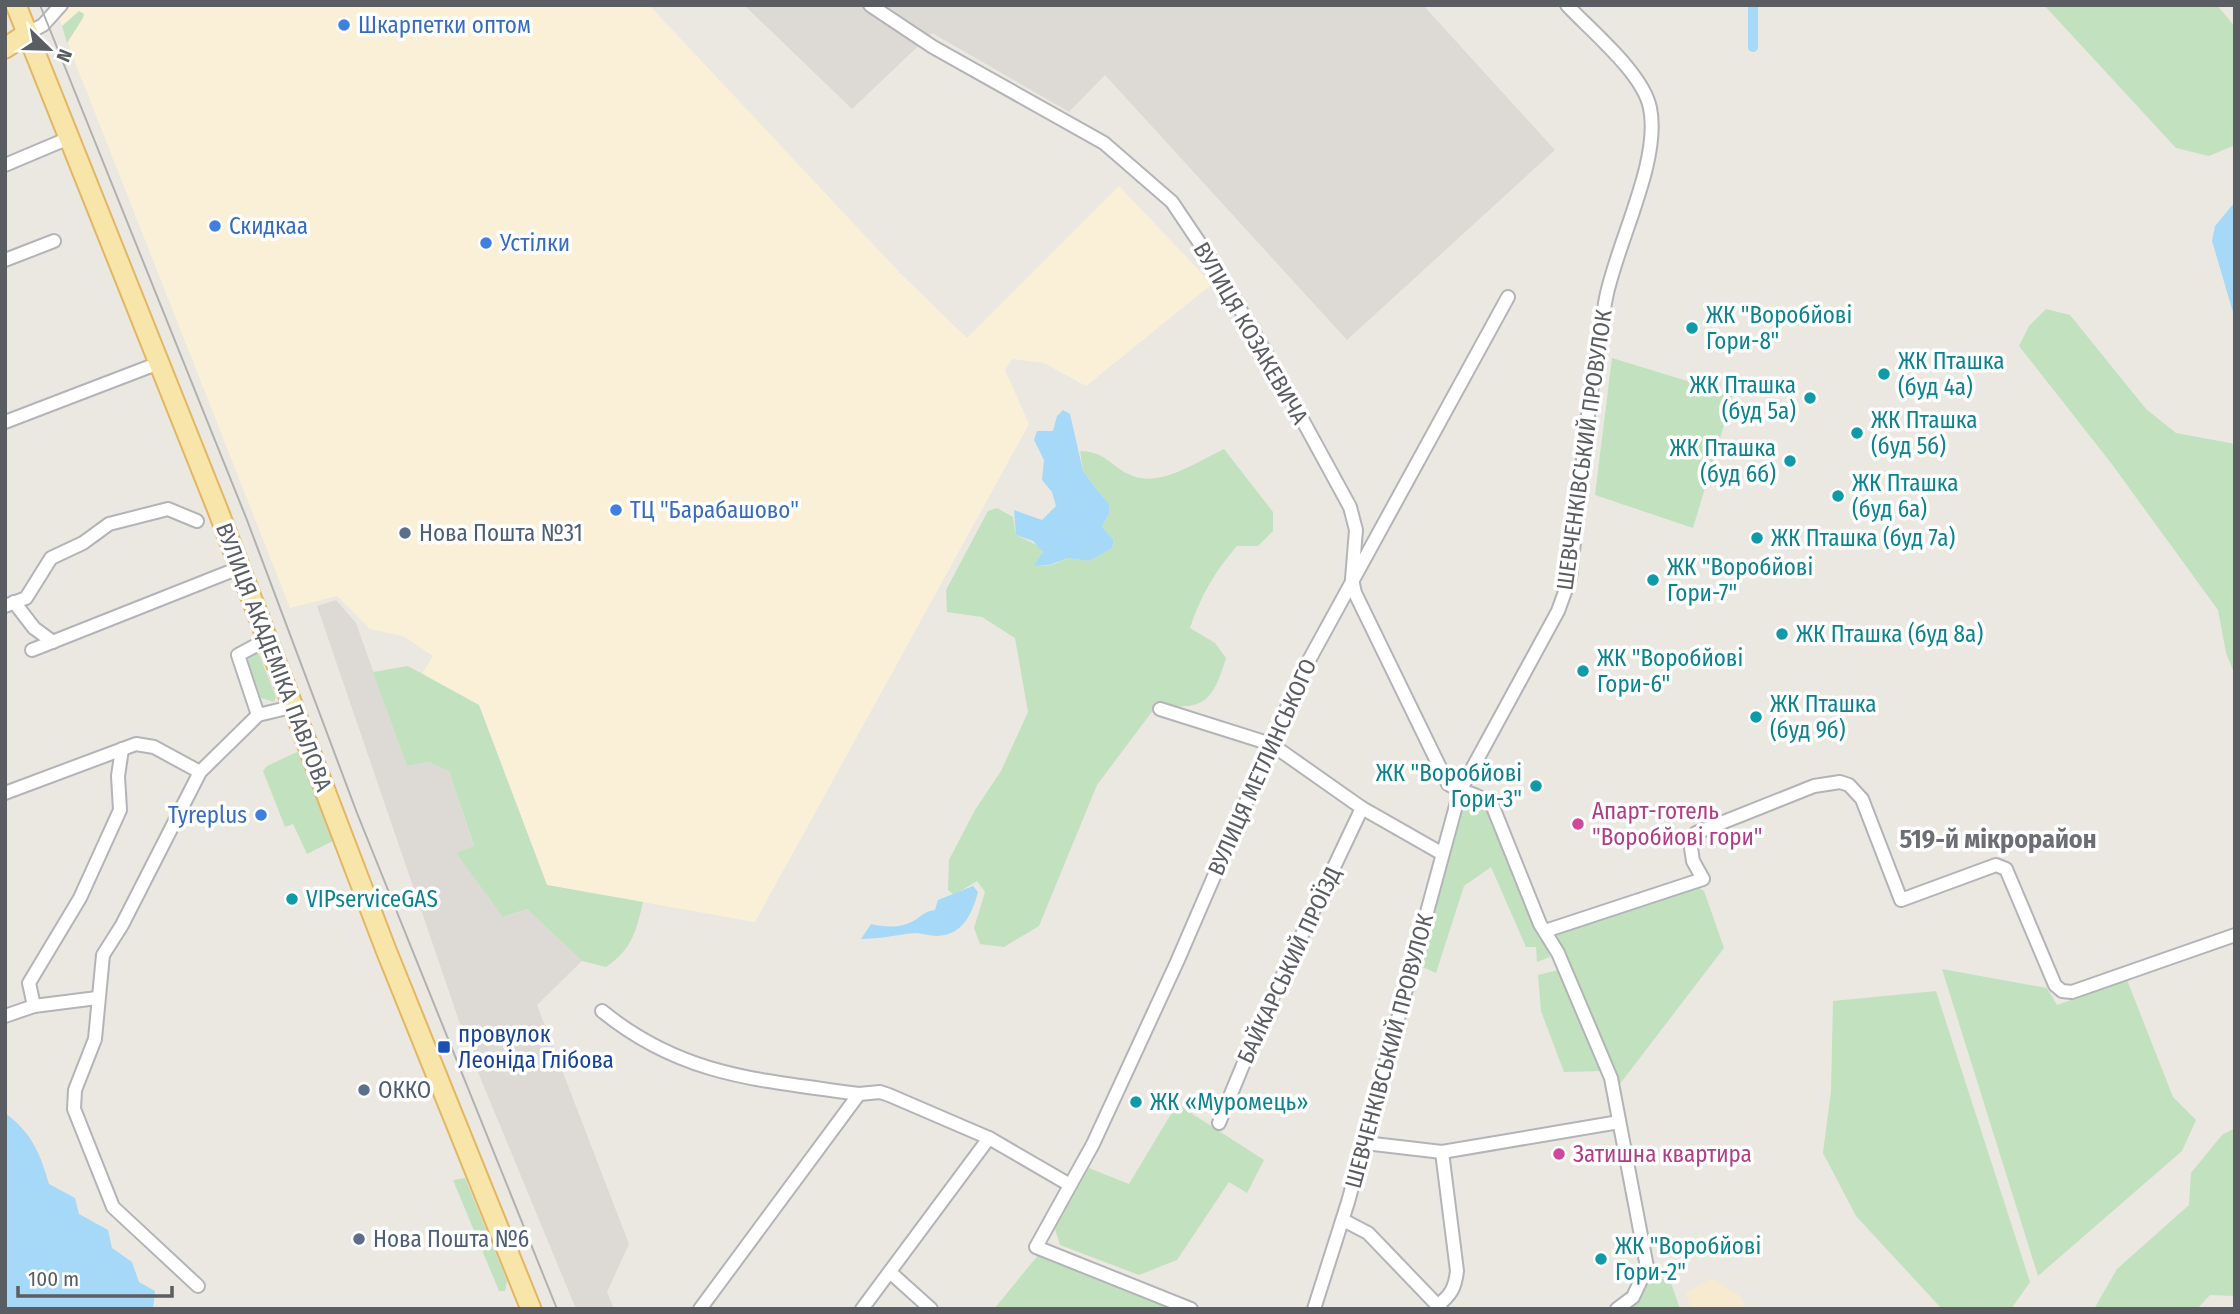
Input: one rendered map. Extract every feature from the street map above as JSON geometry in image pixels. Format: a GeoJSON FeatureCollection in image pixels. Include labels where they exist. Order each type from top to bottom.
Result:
{"type":"FeatureCollection","features":[{"type":"Feature","properties":{"kind":"main road","name":"ВУЛИЦЯ АКАДЕМІКА ПАВЛОВА"},"geometry":{"type":"LineString","coordinates":[[16,5],[531,1309]]}},
{"type":"Feature","properties":{"kind":"main road"},"geometry":{"type":"LineString","coordinates":[[5,48],[28,33]]}},
{"type":"Feature","properties":{"kind":"street"},"geometry":{"type":"LineString","coordinates":[[28,33],[43,25],[61,5]]}},
{"type":"Feature","properties":{"kind":"street","name":"ВУЛИЦЯ КОЗАКЕВИЧА"},"geometry":{"type":"LineString","coordinates":[[870,5],[933,47],[1104,143],[1172,202],[1267,355],[1350,507],[1356,530],[1352,579],[1355,593],[1448,784],[1460,791]]}},
{"type":"Feature","properties":{"kind":"street","name":"ШЕВЧЕНКІВСЬКИЙ ПРОВУЛОК"},"geometry":{"type":"LineString","coordinates":[[1314,1309],[1365,1143],[1441,853],[1460,791],[1558,611],[1568,584],[1607,293],[1654,132],[1649,104],[1633,75],[1567,5]]}},
{"type":"Feature","properties":{"kind":"street"},"geometry":{"type":"LineString","coordinates":[[5,165],[69,138]]}},
{"type":"Feature","properties":{"kind":"street"},"geometry":{"type":"LineString","coordinates":[[5,260],[54,241]]}},
{"type":"Feature","properties":{"kind":"street","name":"ВУЛИЦЯ МЕТЛИНСЬКОГО"},"geometry":{"type":"LineString","coordinates":[[1192,1309],[1036,1247],[1093,1144],[1177,962],[1302,673],[1508,297]]}},
{"type":"Feature","properties":{"kind":"street"},"geometry":{"type":"LineString","coordinates":[[5,422],[159,363]]}},
{"type":"Feature","properties":{"kind":"street"},"geometry":{"type":"LineString","coordinates":[[10,604],[26,598],[51,558],[83,543],[109,524],[168,509],[197,521]]}},
{"type":"Feature","properties":{"kind":"street"},"geometry":{"type":"LineString","coordinates":[[32,650],[239,568]]}},
{"type":"Feature","properties":{"kind":"street"},"geometry":{"type":"LineString","coordinates":[[5,591],[10,604],[53,642]]}},
{"type":"Feature","properties":{"kind":"street"},"geometry":{"type":"LineString","coordinates":[[258,715],[238,655],[266,640]]}},
{"type":"Feature","properties":{"kind":"street"},"geometry":{"type":"LineString","coordinates":[[198,1286],[113,1208],[74,1110],[75,1090],[95,1039],[103,955],[122,925],[200,772],[258,715],[291,707]]}},
{"type":"Feature","properties":{"kind":"street"},"geometry":{"type":"LineString","coordinates":[[1160,709],[1271,744],[1362,808],[1441,853]]}},
{"type":"Feature","properties":{"kind":"street"},"geometry":{"type":"LineString","coordinates":[[5,793],[136,744],[147,744],[200,772]]}},
{"type":"Feature","properties":{"kind":"street"},"geometry":{"type":"LineString","coordinates":[[34,1006],[29,983],[80,898],[120,810],[118,776],[122,749]]}},
{"type":"Feature","properties":{"kind":"street"},"geometry":{"type":"LineString","coordinates":[[1542,928],[1703,879],[1693,861],[1690,841],[1696,833],[1814,786],[1840,782],[1849,785],[1861,799],[1901,900],[1996,865],[2006,869],[2055,985],[2062,991],[2072,992],[2235,935]]}},
{"type":"Feature","properties":{"kind":"street"},"geometry":{"type":"LineString","coordinates":[[1460,791],[1480,795],[1493,807],[1542,928],[1558,953],[1611,1078],[1647,1267],[1633,1297],[1617,1309]]}},
{"type":"Feature","properties":{"kind":"street","name":"БАЙКАРСЬКИЙ ПРОЇЗД"},"geometry":{"type":"LineString","coordinates":[[1219,1123],[1262,1019],[1362,808]]}},
{"type":"Feature","properties":{"kind":"street"},"geometry":{"type":"LineString","coordinates":[[5,1016],[34,1006],[97,998]]}},
{"type":"Feature","properties":{"kind":"street"},"geometry":{"type":"LineString","coordinates":[[602,1011],[650,1044],[693,1064],[726,1075],[859,1094],[869,1092],[889,1095],[989,1138],[1070,1185]]}},
{"type":"Feature","properties":{"kind":"street"},"geometry":{"type":"LineString","coordinates":[[699,1309],[859,1094]]}},
{"type":"Feature","properties":{"kind":"street"},"geometry":{"type":"LineString","coordinates":[[1365,1143],[1442,1152],[1619,1122]]}},
{"type":"Feature","properties":{"kind":"street"},"geometry":{"type":"LineString","coordinates":[[862,1309],[989,1138]]}},
{"type":"Feature","properties":{"kind":"street"},"geometry":{"type":"LineString","coordinates":[[1343,1220],[1367,1233],[1439,1307],[1455,1286],[1457,1271],[1442,1152]]}},
{"type":"Feature","properties":{"kind":"street"},"geometry":{"type":"LineString","coordinates":[[891,1273],[931,1309]]}},
{"type":"Feature","properties":{"kind":"shaded area","name":"ТЦ \"Барабашово\""},"geometry":{"type":"Polygon","coordinates":[[[55,5],[649,5],[900,273],[967,338],[1119,186],[1212,284],[1086,386],[1044,363],[1012,359],[1005,370],[1029,424],[755,922],[547,885],[479,705],[422,674],[433,656],[403,636],[370,629],[337,596],[290,608],[73,57],[55,5]]]}},
{"type":"Feature","properties":{"kind":"shaded area"},"geometry":{"type":"Polygon","coordinates":[[[744,5],[1423,5],[1555,150],[1347,340],[1105,75],[1069,112],[932,33],[852,109],[744,5]]]}},
{"type":"Feature","properties":{"kind":"shaded area"},"geometry":{"type":"Polygon","coordinates":[[[336,600],[356,623],[407,766],[428,762],[449,771],[474,847],[456,853],[504,917],[527,909],[582,961],[537,1005],[629,1244],[607,1292],[614,1309],[576,1309],[470,1053],[317,606],[336,600]]]}},
{"type":"Feature","properties":{"kind":"green space"},"geometry":{"type":"Polygon","coordinates":[[[2044,5],[2217,5],[2235,27],[2235,145],[2209,156],[2176,148],[2044,5]]]}},
{"type":"Feature","properties":{"kind":"green space"},"geometry":{"type":"Polygon","coordinates":[[[79,11],[84,14],[83,18],[67,43],[62,26],[79,11]]]}},
{"type":"Feature","properties":{"kind":"green space"},"geometry":{"type":"Polygon","coordinates":[[[2046,309],[2070,315],[2146,409],[2176,433],[2235,444],[2235,675],[2226,653],[2218,610],[2111,463],[2019,346],[2029,326],[2046,309]]]}},
{"type":"Feature","properties":{"kind":"green space"},"geometry":{"type":"Polygon","coordinates":[[[1612,358],[1733,395],[1693,528],[1595,495],[1612,358]]]}},
{"type":"Feature","properties":{"kind":"green space"},"geometry":{"type":"Polygon","coordinates":[[[1224,449],[1273,512],[1273,531],[1258,546],[1237,546],[1209,585],[1194,617],[1190,628],[1215,643],[1226,658],[1216,685],[1204,701],[1185,706],[1157,705],[1097,785],[1039,926],[1004,947],[980,944],[974,928],[985,892],[977,881],[954,895],[948,890],[949,860],[975,810],[1001,771],[1028,712],[1015,638],[982,617],[947,612],[946,590],[988,511],[997,508],[1013,517],[1016,535],[1041,547],[1043,555],[1035,564],[1052,565],[1068,558],[1090,561],[1112,548],[1114,540],[1102,527],[1109,514],[1103,497],[1083,471],[1080,451],[1097,454],[1133,476],[1156,478],[1180,471],[1224,449]]]}},
{"type":"Feature","properties":{"kind":"green space"},"geometry":{"type":"Polygon","coordinates":[[[251,653],[259,654],[276,697],[274,702],[261,698],[247,658],[251,653]]]}},
{"type":"Feature","properties":{"kind":"green space"},"geometry":{"type":"Polygon","coordinates":[[[408,666],[479,705],[547,885],[643,902],[632,939],[622,953],[606,967],[582,961],[527,909],[503,917],[456,853],[474,846],[449,771],[428,762],[407,766],[373,672],[408,666]]]}},
{"type":"Feature","properties":{"kind":"green space"},"geometry":{"type":"Polygon","coordinates":[[[297,752],[301,753],[335,840],[307,854],[293,824],[285,827],[263,771],[267,766],[297,752]]]}},
{"type":"Feature","properties":{"kind":"green space"},"geometry":{"type":"Polygon","coordinates":[[[1481,802],[1487,806],[1550,957],[1537,962],[1536,947],[1526,947],[1491,867],[1464,886],[1436,973],[1420,966],[1464,806],[1481,802]]]}},
{"type":"Feature","properties":{"kind":"green space"},"geometry":{"type":"Polygon","coordinates":[[[1696,886],[1704,891],[1724,948],[1616,1089],[1550,934],[1696,886]]]}},
{"type":"Feature","properties":{"kind":"green space"},"geometry":{"type":"Polygon","coordinates":[[[1942,969],[2047,988],[2057,1005],[2127,980],[2173,1097],[2196,1120],[2182,1151],[2038,1276],[1942,969]]]}},
{"type":"Feature","properties":{"kind":"green space"},"geometry":{"type":"Polygon","coordinates":[[[1558,970],[1602,1071],[1564,1072],[1541,1011],[1538,975],[1558,970]]]}},
{"type":"Feature","properties":{"kind":"green space"},"geometry":{"type":"Polygon","coordinates":[[[1936,991],[2030,1282],[2011,1309],[1942,1309],[1856,1216],[1823,1153],[1831,1091],[1833,1001],[1936,991]]]}},
{"type":"Feature","properties":{"kind":"green space"},"geometry":{"type":"Polygon","coordinates":[[[1177,1104],[1264,1160],[1247,1193],[1229,1182],[1177,1260],[1139,1275],[1060,1245],[1055,1229],[1089,1168],[1129,1184],[1177,1104]]]}},
{"type":"Feature","properties":{"kind":"green space"},"geometry":{"type":"Polygon","coordinates":[[[2235,1128],[2235,1296],[2210,1295],[2197,1309],[2094,1309],[2117,1269],[2189,1205],[2191,1173],[2222,1135],[2235,1128]]]}},
{"type":"Feature","properties":{"kind":"green space"},"geometry":{"type":"Polygon","coordinates":[[[465,1178],[507,1281],[505,1291],[499,1291],[453,1180],[465,1178]]]}},
{"type":"Feature","properties":{"kind":"green space"},"geometry":{"type":"Polygon","coordinates":[[[1039,1254],[1182,1309],[994,1309],[1039,1254]]]}},
{"type":"Feature","properties":{"kind":"green space"},"geometry":{"type":"Polygon","coordinates":[[[1660,1278],[1671,1283],[1680,1309],[1622,1309],[1642,1288],[1660,1278]]]}},
{"type":"Feature","properties":{"kind":"sand"},"geometry":{"type":"Polygon","coordinates":[[[1712,1278],[1740,1296],[1746,1309],[1691,1309],[1686,1293],[1712,1278]]]}},
{"type":"Feature","properties":{"kind":"water"},"geometry":{"type":"Polygon","coordinates":[[[2235,202],[2235,319],[2212,241],[2215,226],[2235,202]]]}},
{"type":"Feature","properties":{"kind":"water"},"geometry":{"type":"Polygon","coordinates":[[[1063,410],[1070,414],[1083,471],[1109,505],[1109,514],[1102,527],[1114,540],[1112,548],[1090,561],[1068,558],[1047,565],[1034,565],[1043,552],[1033,541],[1016,535],[1014,510],[1042,520],[1056,506],[1052,492],[1042,480],[1044,460],[1034,440],[1037,431],[1053,431],[1057,416],[1063,410]]]}},
{"type":"Feature","properties":{"kind":"water"},"geometry":{"type":"Polygon","coordinates":[[[973,886],[978,892],[973,908],[965,922],[954,932],[937,936],[915,933],[861,939],[871,924],[892,926],[910,923],[926,912],[935,910],[938,900],[973,886]]]}},
{"type":"Feature","properties":{"kind":"water"},"geometry":{"type":"Polygon","coordinates":[[[5,1113],[22,1128],[34,1144],[49,1184],[75,1198],[79,1214],[108,1230],[112,1248],[132,1262],[139,1282],[155,1291],[153,1309],[5,1309],[5,1113]]]}},
{"type":"Feature","properties":{"kind":"waterway"},"geometry":{"type":"LineString","coordinates":[[1753,5],[1753,47]]}},
{"type":"Feature","properties":{"kind":"tram line"},"geometry":{"type":"LineString","coordinates":[[40,5],[247,520],[357,813],[557,1309]]}},
{"type":"Feature","properties":{"kind":"place","name":"Шкарпетки оптом"},"geometry":{"type":"Point","coordinates":[344,25]}},
{"type":"Feature","properties":{"kind":"place","name":"Скидкаа"},"geometry":{"type":"Point","coordinates":[215,226]}},
{"type":"Feature","properties":{"kind":"place","name":"Устілки"},"geometry":{"type":"Point","coordinates":[486,243]}},
{"type":"Feature","properties":{"kind":"place","name":"ЖК \"Воробйові Гори-8\""},"geometry":{"type":"Point","coordinates":[1692,328]}},
{"type":"Feature","properties":{"kind":"place","name":"ЖК Пташка (буд 4а)"},"geometry":{"type":"Point","coordinates":[1884,374]}},
{"type":"Feature","properties":{"kind":"place","name":"ЖК Пташка (буд 5а)"},"geometry":{"type":"Point","coordinates":[1810,398]}},
{"type":"Feature","properties":{"kind":"place","name":"ЖК Пташка (буд 5б)"},"geometry":{"type":"Point","coordinates":[1857,433]}},
{"type":"Feature","properties":{"kind":"place","name":"ЖК Пташка (буд 6б)"},"geometry":{"type":"Point","coordinates":[1790,461]}},
{"type":"Feature","properties":{"kind":"place","name":"ЖК Пташка (буд 6а)"},"geometry":{"type":"Point","coordinates":[1838,496]}},
{"type":"Feature","properties":{"kind":"place","name":"ТЦ \"Барабашово\""},"geometry":{"type":"Point","coordinates":[616,510]}},
{"type":"Feature","properties":{"kind":"place","name":"Нова Пошта №31"},"geometry":{"type":"Point","coordinates":[405,533]}},
{"type":"Feature","properties":{"kind":"place","name":"ЖК Пташка (буд 7а)"},"geometry":{"type":"Point","coordinates":[1757,538]}},
{"type":"Feature","properties":{"kind":"place","name":"ЖК \"Воробйові Гори-7\""},"geometry":{"type":"Point","coordinates":[1653,580]}},
{"type":"Feature","properties":{"kind":"place","name":"ЖК Пташка (буд 8а)"},"geometry":{"type":"Point","coordinates":[1782,634]}},
{"type":"Feature","properties":{"kind":"place","name":"ЖК \"Воробйові Гори-6\""},"geometry":{"type":"Point","coordinates":[1583,671]}},
{"type":"Feature","properties":{"kind":"place","name":"ЖК Пташка (буд 9б)"},"geometry":{"type":"Point","coordinates":[1756,717]}},
{"type":"Feature","properties":{"kind":"place","name":"ЖК \"Воробйові Гори-3\""},"geometry":{"type":"Point","coordinates":[1536,786]}},
{"type":"Feature","properties":{"kind":"place","name":"Tyreplus"},"geometry":{"type":"Point","coordinates":[261,815]}},
{"type":"Feature","properties":{"kind":"place","name":"Апарт-готель \"Воробйові гори\""},"geometry":{"type":"Point","coordinates":[1578,824]}},
{"type":"Feature","properties":{"kind":"place","name":"VIPserviceGAS"},"geometry":{"type":"Point","coordinates":[292,899]}},
{"type":"Feature","properties":{"kind":"place","name":"провулок Леоніда Глібова"},"geometry":{"type":"Point","coordinates":[444,1047]}},
{"type":"Feature","properties":{"kind":"place","name":"ОККО"},"geometry":{"type":"Point","coordinates":[364,1090]}},
{"type":"Feature","properties":{"kind":"place","name":"ЖК «Муромець»"},"geometry":{"type":"Point","coordinates":[1136,1102]}},
{"type":"Feature","properties":{"kind":"place","name":"Затишна квартира"},"geometry":{"type":"Point","coordinates":[1559,1154]}},
{"type":"Feature","properties":{"kind":"place","name":"Нова Пошта №6"},"geometry":{"type":"Point","coordinates":[359,1239]}},
{"type":"Feature","properties":{"kind":"place","name":"ЖК \"Воробйові Гори-2\""},"geometry":{"type":"Point","coordinates":[1601,1259]}},
{"type":"Feature","properties":{"kind":"district","name":"519-й мікрорайон"},"geometry":{"type":"Point","coordinates":[1998,839]}}]}
